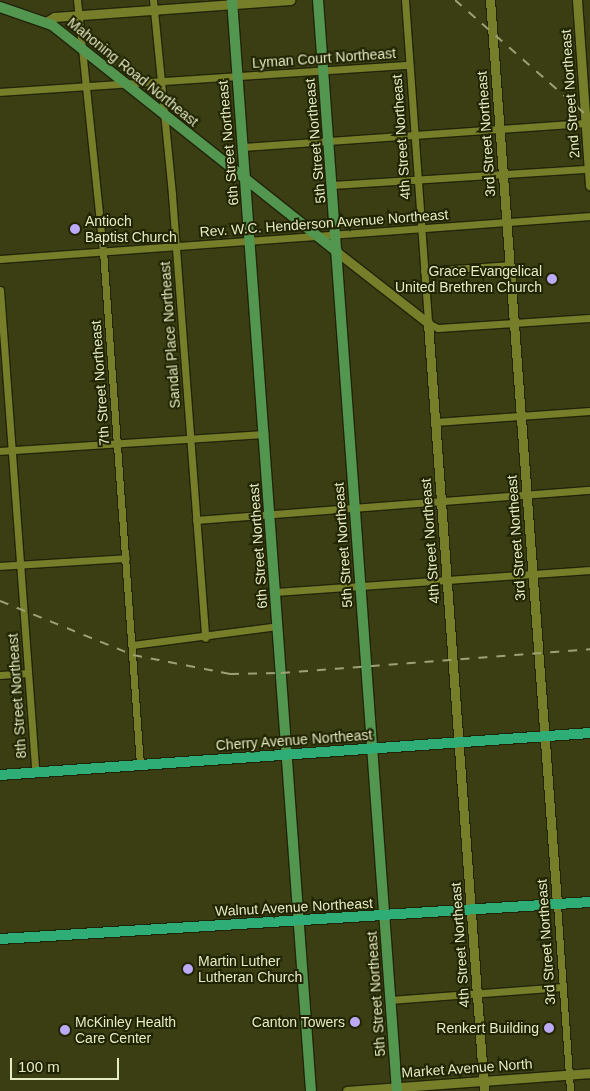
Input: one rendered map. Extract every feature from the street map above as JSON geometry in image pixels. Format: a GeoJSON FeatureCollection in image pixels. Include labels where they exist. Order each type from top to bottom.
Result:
{"type":"FeatureCollection","features":[{"type":"Feature","properties":{"kind":"main road","name":"5th Street Northeast"},"geometry":{"type":"LineString","coordinates":[[318,0],[336,234],[359,586],[397,1089]]}},
{"type":"Feature","properties":{"kind":"main road","name":"6th Street Northeast"},"geometry":{"type":"LineString","coordinates":[[232,2],[311,1091]]}},
{"type":"Feature","properties":{"kind":"main road","name":"Mahoning Road Northeast"},"geometry":{"type":"LineString","coordinates":[[0,7],[46,22],[337,252]]}},
{"type":"Feature","properties":{"kind":"main road","name":"Cherry Avenue Northeast"},"geometry":{"type":"LineString","coordinates":[[0,775],[590,733]]}},
{"type":"Feature","properties":{"kind":"main road","name":"Walnut Avenue Northeast"},"geometry":{"type":"LineString","coordinates":[[0,939],[590,902]]}},
{"type":"Feature","properties":{"kind":"street","name":"7th Street Northeast"},"geometry":{"type":"LineString","coordinates":[[77,0],[103,251],[140,765]]}},
{"type":"Feature","properties":{"kind":"street","name":"Sandal Place Northeast"},"geometry":{"type":"LineString","coordinates":[[154,0],[176,246],[205,638]]}},
{"type":"Feature","properties":{"kind":"street"},"geometry":{"type":"LineString","coordinates":[[46,22],[54,18],[232,2],[290,0]]}},
{"type":"Feature","properties":{"kind":"street","name":"4th Street Northeast"},"geometry":{"type":"LineString","coordinates":[[405,0],[484,1091]]}},
{"type":"Feature","properties":{"kind":"street","name":"3rd Street Northeast"},"geometry":{"type":"LineString","coordinates":[[490,0],[570,1091]]}},
{"type":"Feature","properties":{"kind":"street","name":"2nd Street Northeast"},"geometry":{"type":"LineString","coordinates":[[577,0],[590,186]]}},
{"type":"Feature","properties":{"kind":"street","name":"Lyman Court Northeast"},"geometry":{"type":"LineString","coordinates":[[0,92],[409,65]]}},
{"type":"Feature","properties":{"kind":"street"},"geometry":{"type":"LineString","coordinates":[[243,147],[586,123]]}},
{"type":"Feature","properties":{"kind":"street"},"geometry":{"type":"LineString","coordinates":[[332,185],[589,168]]}},
{"type":"Feature","properties":{"kind":"street","name":"Rev. W.C. Henderson Avenue Northeast"},"geometry":{"type":"LineString","coordinates":[[0,259],[590,216]]}},
{"type":"Feature","properties":{"kind":"street","name":"Mahoning Road Northeast"},"geometry":{"type":"LineString","coordinates":[[337,252],[428,323]]}},
{"type":"Feature","properties":{"kind":"street"},"geometry":{"type":"LineString","coordinates":[[424,271],[510,265]]}},
{"type":"Feature","properties":{"kind":"street","name":"8th Street Northeast"},"geometry":{"type":"LineString","coordinates":[[0,290],[35,772]]}},
{"type":"Feature","properties":{"kind":"street"},"geometry":{"type":"LineString","coordinates":[[428,323],[438,328],[590,318]]}},
{"type":"Feature","properties":{"kind":"street"},"geometry":{"type":"LineString","coordinates":[[435,422],[590,411]]}},
{"type":"Feature","properties":{"kind":"street"},"geometry":{"type":"LineString","coordinates":[[0,451],[264,434]]}},
{"type":"Feature","properties":{"kind":"street"},"geometry":{"type":"LineString","coordinates":[[196,520],[590,490]]}},
{"type":"Feature","properties":{"kind":"street"},"geometry":{"type":"LineString","coordinates":[[0,566],[126,558]]}},
{"type":"Feature","properties":{"kind":"street"},"geometry":{"type":"LineString","coordinates":[[275,592],[590,570]]}},
{"type":"Feature","properties":{"kind":"street"},"geometry":{"type":"LineString","coordinates":[[132,645],[205,638],[278,626]]}},
{"type":"Feature","properties":{"kind":"street"},"geometry":{"type":"LineString","coordinates":[[0,675],[28,673]]}},
{"type":"Feature","properties":{"kind":"street"},"geometry":{"type":"LineString","coordinates":[[390,1000],[563,987]]}},
{"type":"Feature","properties":{"kind":"street","name":"Market Avenue North"},"geometry":{"type":"LineString","coordinates":[[347,1091],[397,1089],[483,1080],[590,1073]]}},
{"type":"Feature","properties":{"kind":"railway"},"geometry":{"type":"LineString","coordinates":[[455,0],[590,118]]}},
{"type":"Feature","properties":{"kind":"railway"},"geometry":{"type":"LineString","coordinates":[[0,601],[133,655],[230,674],[281,673],[590,649]]}},
{"type":"Feature","properties":{"kind":"place","name":"Antioch Baptist Church"},"geometry":{"type":"Point","coordinates":[75,229]}},
{"type":"Feature","properties":{"kind":"place","name":"Grace Evangelical United Brethren Church"},"geometry":{"type":"Point","coordinates":[552,279]}},
{"type":"Feature","properties":{"kind":"place","name":"Martin Luther Lutheran Church"},"geometry":{"type":"Point","coordinates":[188,969]}},
{"type":"Feature","properties":{"kind":"place","name":"Canton Towers"},"geometry":{"type":"Point","coordinates":[355,1022]}},
{"type":"Feature","properties":{"kind":"place","name":"Renkert Building"},"geometry":{"type":"Point","coordinates":[549,1028]}},
{"type":"Feature","properties":{"kind":"place","name":"McKinley Health Care Center"},"geometry":{"type":"Point","coordinates":[65,1030]}}]}
